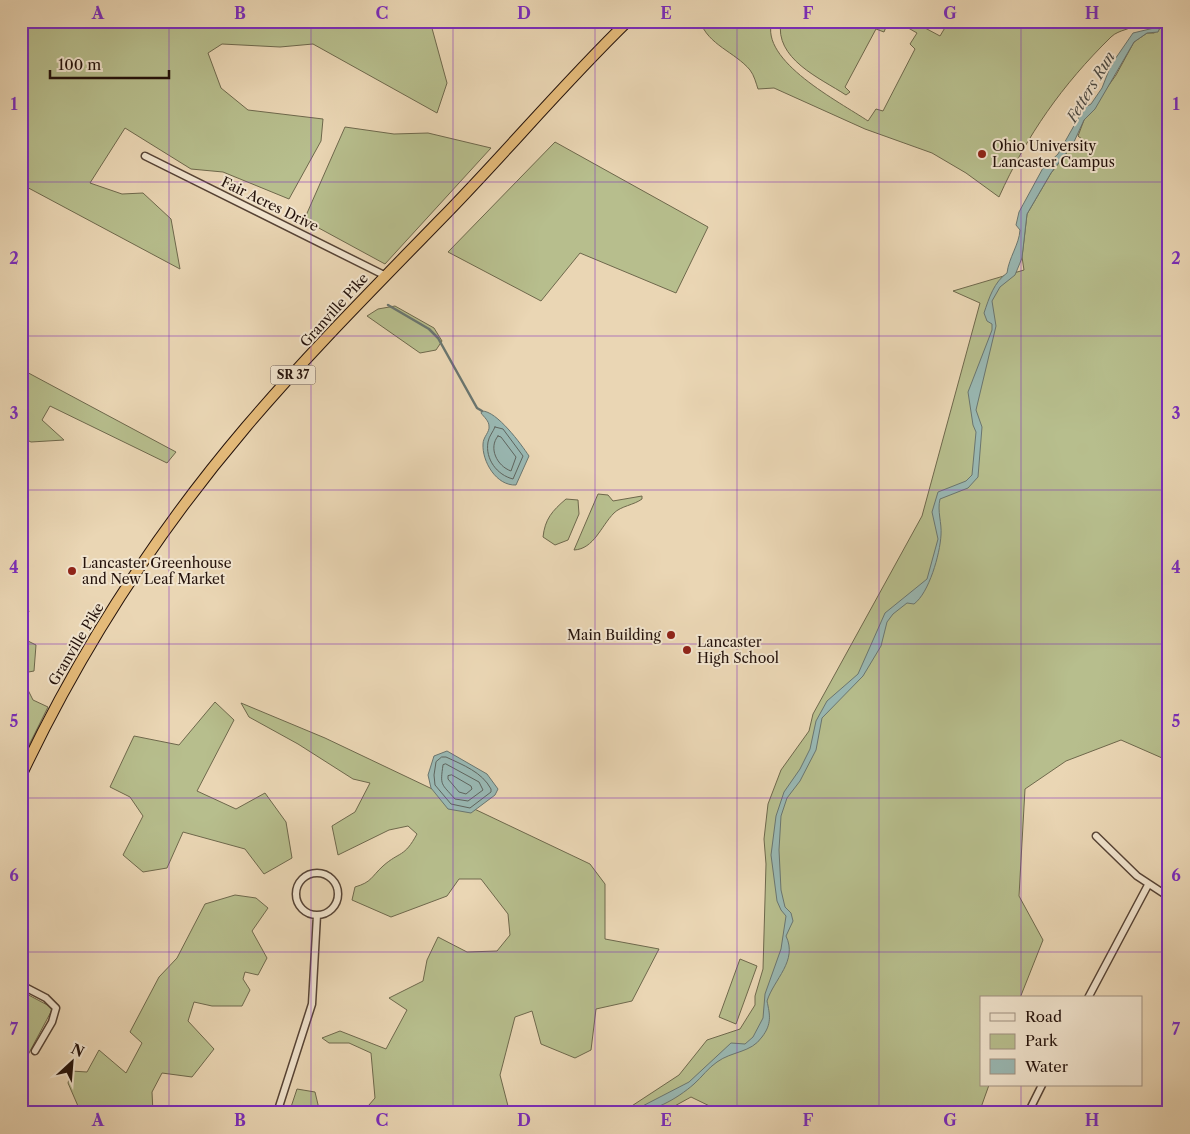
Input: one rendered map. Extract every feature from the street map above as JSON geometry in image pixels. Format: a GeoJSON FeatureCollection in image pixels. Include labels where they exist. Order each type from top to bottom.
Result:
{"type":"FeatureCollection","features":[{"type":"Feature","properties":{"kind":"highway","name":"Granville Pike"},"geometry":{"type":"LineString","coordinates":[[21,776],[45,725],[88,648],[132,580],[181,510],[268,402],[384,275],[440,220],[628,21]]}},
{"type":"Feature","properties":{"kind":"street","name":"Fair Acres Drive"},"geometry":{"type":"LineString","coordinates":[[146,156],[384,275]]}},
{"type":"Feature","properties":{"kind":"street"},"geometry":{"type":"LineString","coordinates":[[1096,836],[1148,885],[1169,897]]}},
{"type":"Feature","properties":{"kind":"street"},"geometry":{"type":"LineString","coordinates":[[316,872],[323,873],[331,878],[338,893],[332,908],[318,915],[309,914],[302,909],[295,894],[301,879],[316,872]]}},
{"type":"Feature","properties":{"kind":"street"},"geometry":{"type":"LineString","coordinates":[[1089,996],[1148,885]]}},
{"type":"Feature","properties":{"kind":"street"},"geometry":{"type":"LineString","coordinates":[[277,1113],[312,1004],[318,915]]}},
{"type":"Feature","properties":{"kind":"street"},"geometry":{"type":"LineString","coordinates":[[21,985],[46,998],[56,1008],[52,1022],[35,1051]]}},
{"type":"Feature","properties":{"kind":"street"},"geometry":{"type":"LineString","coordinates":[[1028,1113],[1042,1086]]}},
{"type":"Feature","properties":{"kind":"green space"},"geometry":{"type":"Polygon","coordinates":[[[21,21],[430,21],[447,83],[437,113],[313,44],[280,47],[222,44],[208,53],[221,88],[248,110],[323,119],[321,141],[289,199],[223,172],[191,169],[125,128],[90,183],[122,194],[143,193],[171,219],[180,269],[21,184],[21,21]]]}},
{"type":"Feature","properties":{"kind":"green space","name":"Ohio University Lancaster Campus"},"geometry":{"type":"Polygon","coordinates":[[[700,21],[772,21],[771,36],[778,51],[789,65],[822,92],[868,121],[876,109],[883,111],[915,49],[910,44],[917,33],[903,25],[904,21],[912,21],[940,36],[949,21],[1121,21],[1127,24],[1129,21],[1141,21],[1114,34],[1061,92],[1021,153],[999,197],[966,173],[932,153],[865,129],[774,88],[758,89],[750,70],[715,42],[700,21]]]}},
{"type":"Feature","properties":{"kind":"green space"},"geometry":{"type":"Polygon","coordinates":[[[781,21],[883,21],[886,27],[884,32],[876,29],[845,87],[850,92],[846,95],[812,74],[792,57],[785,46],[781,34],[781,21]]]}},
{"type":"Feature","properties":{"kind":"green space"},"geometry":{"type":"Polygon","coordinates":[[[1163,21],[1169,21],[1169,761],[1121,740],[1066,761],[1025,789],[1019,896],[1043,940],[1021,996],[980,996],[980,1086],[989,1086],[979,1113],[724,1113],[691,1097],[662,1113],[621,1113],[679,1075],[707,1040],[740,1029],[755,1005],[755,996],[763,969],[766,864],[764,839],[768,804],[781,770],[809,731],[813,714],[922,516],[980,303],[953,291],[1024,270],[1022,257],[1027,214],[1051,173],[1074,144],[1082,150],[1087,143],[1078,136],[1084,120],[1116,75],[1134,42],[1147,33],[1154,33],[1162,27],[1163,21]]]}},
{"type":"Feature","properties":{"kind":"green space"},"geometry":{"type":"Polygon","coordinates":[[[345,127],[394,134],[428,133],[491,148],[385,264],[304,220],[345,127]]]}},
{"type":"Feature","properties":{"kind":"green space"},"geometry":{"type":"Polygon","coordinates":[[[555,142],[708,227],[676,293],[580,253],[541,301],[448,252],[555,142]]]}},
{"type":"Feature","properties":{"kind":"green space"},"geometry":{"type":"Polygon","coordinates":[[[395,306],[434,328],[442,341],[436,350],[420,353],[367,316],[378,309],[395,306]]]}},
{"type":"Feature","properties":{"kind":"green space"},"geometry":{"type":"Polygon","coordinates":[[[21,369],[176,452],[167,463],[50,406],[42,420],[64,440],[31,442],[21,437],[21,369]]]}},
{"type":"Feature","properties":{"kind":"green space"},"geometry":{"type":"Polygon","coordinates":[[[598,494],[608,495],[613,501],[642,496],[642,499],[614,513],[587,546],[574,550],[598,494]]]}},
{"type":"Feature","properties":{"kind":"green space"},"geometry":{"type":"Polygon","coordinates":[[[566,499],[578,500],[579,514],[568,540],[555,545],[543,537],[545,525],[557,507],[566,499]]]}},
{"type":"Feature","properties":{"kind":"green space"},"geometry":{"type":"Polygon","coordinates":[[[21,602],[29,611],[22,629],[28,641],[36,645],[34,671],[23,673],[21,669],[21,602]]]}},
{"type":"Feature","properties":{"kind":"green space"},"geometry":{"type":"Polygon","coordinates":[[[21,683],[27,688],[33,700],[48,707],[26,751],[21,748],[21,683]]]}},
{"type":"Feature","properties":{"kind":"green space"},"geometry":{"type":"Polygon","coordinates":[[[215,702],[234,720],[197,791],[236,809],[265,793],[286,822],[292,858],[264,874],[245,849],[183,832],[167,868],[143,872],[123,855],[143,816],[130,797],[110,787],[134,736],[179,745],[215,702]]]}},
{"type":"Feature","properties":{"kind":"green space"},"geometry":{"type":"Polygon","coordinates":[[[241,703],[325,738],[590,864],[605,884],[605,939],[659,949],[632,1001],[596,1009],[591,1050],[575,1058],[541,1044],[532,1011],[515,1017],[500,1075],[508,1106],[499,1113],[362,1113],[375,1098],[371,1053],[349,1043],[329,1043],[322,1038],[340,1031],[386,1049],[407,1010],[389,998],[423,981],[427,960],[438,937],[467,952],[497,951],[510,935],[508,914],[481,879],[459,879],[447,896],[391,917],[352,900],[355,887],[368,881],[389,861],[405,851],[417,834],[408,826],[389,830],[338,855],[332,826],[355,812],[370,783],[353,779],[298,744],[249,717],[241,703]]]}},
{"type":"Feature","properties":{"kind":"green space"},"geometry":{"type":"Polygon","coordinates":[[[235,895],[256,898],[268,908],[252,931],[267,958],[258,975],[245,972],[243,979],[250,990],[242,1006],[212,1006],[194,1002],[188,1021],[214,1049],[192,1077],[162,1073],[152,1092],[153,1113],[81,1113],[68,1083],[71,1071],[87,1072],[99,1050],[126,1073],[142,1043],[130,1032],[159,977],[177,958],[205,904],[235,895]]]}},
{"type":"Feature","properties":{"kind":"green space"},"geometry":{"type":"Polygon","coordinates":[[[740,959],[757,966],[736,1024],[719,1017],[740,959]]]}},
{"type":"Feature","properties":{"kind":"green space"},"geometry":{"type":"Polygon","coordinates":[[[21,991],[53,1008],[21,1068],[21,991]]]}},
{"type":"Feature","properties":{"kind":"green space"},"geometry":{"type":"Polygon","coordinates":[[[297,1089],[315,1092],[320,1113],[289,1113],[297,1089]]]}},
{"type":"Feature","properties":{"kind":"water"},"geometry":{"type":"Polygon","coordinates":[[[1159,21],[1163,21],[1158,32],[1147,33],[1134,42],[1095,109],[1084,120],[1073,144],[1051,173],[1027,214],[1022,258],[1015,275],[1000,287],[992,301],[996,326],[976,410],[982,427],[978,477],[968,488],[940,499],[940,543],[929,582],[914,604],[907,603],[893,614],[887,622],[881,646],[863,676],[822,718],[816,750],[800,781],[787,798],[781,816],[779,850],[781,890],[785,907],[791,913],[793,921],[786,936],[789,945],[787,962],[767,1001],[769,1024],[758,1042],[717,1062],[680,1095],[655,1108],[629,1113],[689,1082],[731,1043],[745,1044],[753,1037],[763,1018],[765,994],[781,949],[786,916],[777,901],[771,855],[776,816],[784,792],[800,769],[810,749],[816,721],[827,701],[858,674],[885,613],[927,579],[938,539],[932,512],[938,492],[966,481],[972,475],[976,432],[973,425],[968,392],[992,330],[992,324],[987,321],[984,313],[995,286],[1007,273],[1018,241],[1020,230],[1016,225],[1019,212],[1043,168],[1058,154],[1084,108],[1091,104],[1102,88],[1111,65],[1133,33],[1154,28],[1159,21]]]}},
{"type":"Feature","properties":{"kind":"water"},"geometry":{"type":"Polygon","coordinates":[[[482,411],[495,416],[515,436],[529,456],[516,485],[502,481],[488,465],[483,451],[483,444],[489,426],[481,413],[482,411]]]}},
{"type":"Feature","properties":{"kind":"water"},"geometry":{"type":"Polygon","coordinates":[[[447,751],[487,774],[498,789],[495,795],[471,813],[448,809],[431,788],[428,775],[434,756],[447,751]]]}},
{"type":"Feature","properties":{"kind":"waterway"},"geometry":{"type":"LineString","coordinates":[[388,305],[429,329],[438,338],[477,408],[482,411]]}},
{"type":"Feature","properties":{"kind":"place","name":"Ohio University Lancaster Campus"},"geometry":{"type":"Point","coordinates":[982,154]}},
{"type":"Feature","properties":{"kind":"place","name":"Lancaster Greenhouse and New Leaf Market"},"geometry":{"type":"Point","coordinates":[72,571]}},
{"type":"Feature","properties":{"kind":"place","name":"Main Building"},"geometry":{"type":"Point","coordinates":[671,635]}},
{"type":"Feature","properties":{"kind":"place","name":"Lancaster High School"},"geometry":{"type":"Point","coordinates":[687,650]}},
{"type":"Feature","properties":{"kind":"water label","name":"Fetters Run"},"geometry":{"type":"Point","coordinates":[1091,87]}}]}
